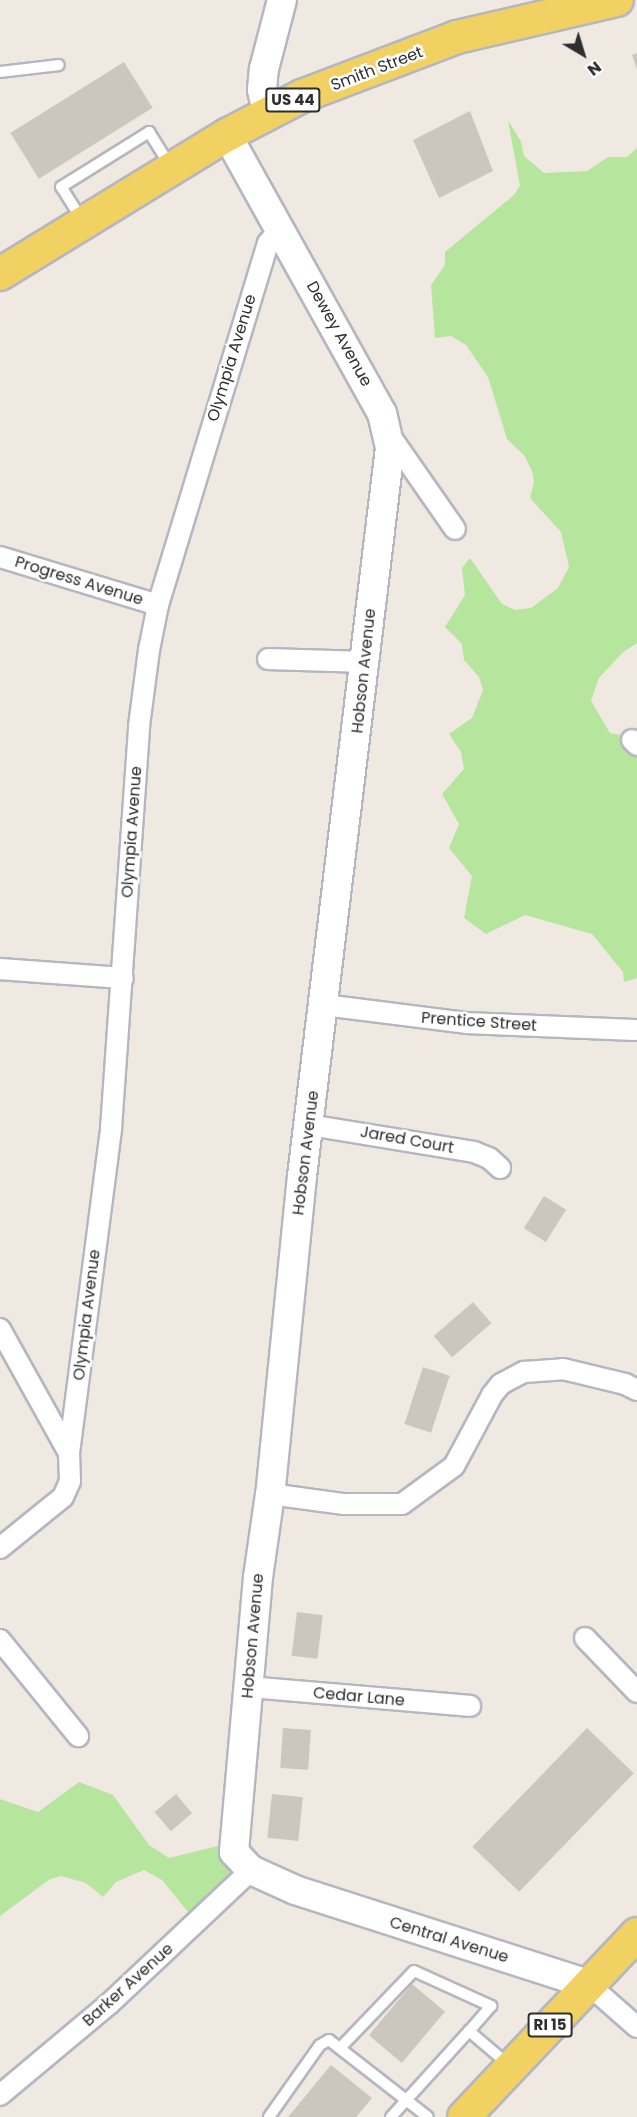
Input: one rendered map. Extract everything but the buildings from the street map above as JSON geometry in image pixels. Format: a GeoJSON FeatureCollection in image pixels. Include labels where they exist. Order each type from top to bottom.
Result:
{"type":"FeatureCollection","features":[{"type":"Feature","properties":{"kind":"main road","name":"Smith Street"},"geometry":{"type":"LineString","coordinates":[[0,274],[227,135],[302,96],[457,37],[617,0]]}},
{"type":"Feature","properties":{"kind":"main road","name":"RI 15"},"geometry":{"type":"LineString","coordinates":[[464,2117],[637,1934]]}},
{"type":"Feature","properties":{"kind":"street"},"geometry":{"type":"LineString","coordinates":[[267,113],[262,82],[282,0]]}},
{"type":"Feature","properties":{"kind":"street","name":"Dewey Avenue"},"geometry":{"type":"LineString","coordinates":[[227,135],[382,413],[386,431],[455,529]]}},
{"type":"Feature","properties":{"kind":"street","name":"Olympia Avenue"},"geometry":{"type":"LineString","coordinates":[[0,1548],[63,1497],[70,1481],[69,1453],[111,1129],[139,726],[158,605],[268,243],[280,229]]}},
{"type":"Feature","properties":{"kind":"street","name":"Hobson Avenue"},"geometry":{"type":"LineString","coordinates":[[251,1870],[234,1851],[232,1838],[249,1687],[258,1578],[270,1494],[309,1125],[390,471],[386,431]]}},
{"type":"Feature","properties":{"kind":"street","name":"Progress Avenue"},"geometry":{"type":"LineString","coordinates":[[0,557],[158,605]]}},
{"type":"Feature","properties":{"kind":"street"},"geometry":{"type":"LineString","coordinates":[[268,659],[365,662]]}},
{"type":"Feature","properties":{"kind":"street"},"geometry":{"type":"LineString","coordinates":[[0,969],[123,978]]}},
{"type":"Feature","properties":{"kind":"street","name":"Prentice Street"},"geometry":{"type":"LineString","coordinates":[[324,1005],[466,1023],[635,1030]]}},
{"type":"Feature","properties":{"kind":"street","name":"Jared Court"},"geometry":{"type":"LineString","coordinates":[[309,1125],[474,1152],[489,1158],[500,1168]]}},
{"type":"Feature","properties":{"kind":"street"},"geometry":{"type":"LineString","coordinates":[[0,1329],[69,1453]]}},
{"type":"Feature","properties":{"kind":"street"},"geometry":{"type":"LineString","coordinates":[[270,1494],[344,1504],[402,1504],[454,1466],[492,1395],[501,1384],[524,1372],[573,1371],[637,1390]]}},
{"type":"Feature","properties":{"kind":"street"},"geometry":{"type":"LineString","coordinates":[[585,1638],[637,1692]]}},
{"type":"Feature","properties":{"kind":"street"},"geometry":{"type":"LineString","coordinates":[[0,1640],[78,1736]]}},
{"type":"Feature","properties":{"kind":"street","name":"Cedar Lane"},"geometry":{"type":"LineString","coordinates":[[249,1687],[470,1706]]}},
{"type":"Feature","properties":{"kind":"street","name":"Central Avenue"},"geometry":{"type":"LineString","coordinates":[[251,1870],[295,1890],[588,1984],[637,2028]]}},
{"type":"Feature","properties":{"kind":"street","name":"Barker Avenue"},"geometry":{"type":"LineString","coordinates":[[0,2095],[109,2004],[251,1870]]}},
{"type":"Feature","properties":{"kind":"lane"},"geometry":{"type":"LineString","coordinates":[[0,72],[59,65]]}},
{"type":"Feature","properties":{"kind":"lane"},"geometry":{"type":"LineString","coordinates":[[84,223],[61,187],[148,132],[171,169]]}},
{"type":"Feature","properties":{"kind":"lane"},"geometry":{"type":"LineString","coordinates":[[341,2047],[414,1971],[491,2006],[391,2117]]}},
{"type":"Feature","properties":{"kind":"lane"},"geometry":{"type":"LineString","coordinates":[[469,2031],[511,2067]]}},
{"type":"Feature","properties":{"kind":"lane"},"geometry":{"type":"LineString","coordinates":[[269,2117],[320,2045],[329,2040],[341,2047],[428,2117]]}},
{"type":"Feature","properties":{"kind":"green space"},"geometry":{"type":"Polygon","coordinates":[[[508,121],[521,141],[524,156],[544,173],[587,171],[608,157],[627,157],[637,148],[637,643],[622,653],[599,678],[591,701],[610,733],[637,738],[637,978],[624,982],[623,972],[592,934],[525,915],[486,934],[464,918],[472,876],[449,848],[459,824],[442,794],[464,769],[461,752],[449,734],[472,718],[483,690],[479,677],[464,660],[462,644],[445,627],[465,595],[462,568],[470,558],[502,604],[515,610],[531,608],[558,588],[569,567],[561,532],[530,498],[534,482],[532,471],[524,455],[507,439],[488,377],[466,345],[451,336],[435,338],[431,285],[445,265],[445,252],[515,194],[520,185],[508,121]]]}},
{"type":"Feature","properties":{"kind":"green space"},"geometry":{"type":"Polygon","coordinates":[[[79,1782],[113,1795],[149,1845],[169,1858],[230,1843],[244,1863],[194,1919],[162,1880],[144,1870],[116,1882],[103,1897],[86,1883],[61,1876],[50,1879],[0,1916],[0,1799],[38,1812],[79,1782]]]}}]}
